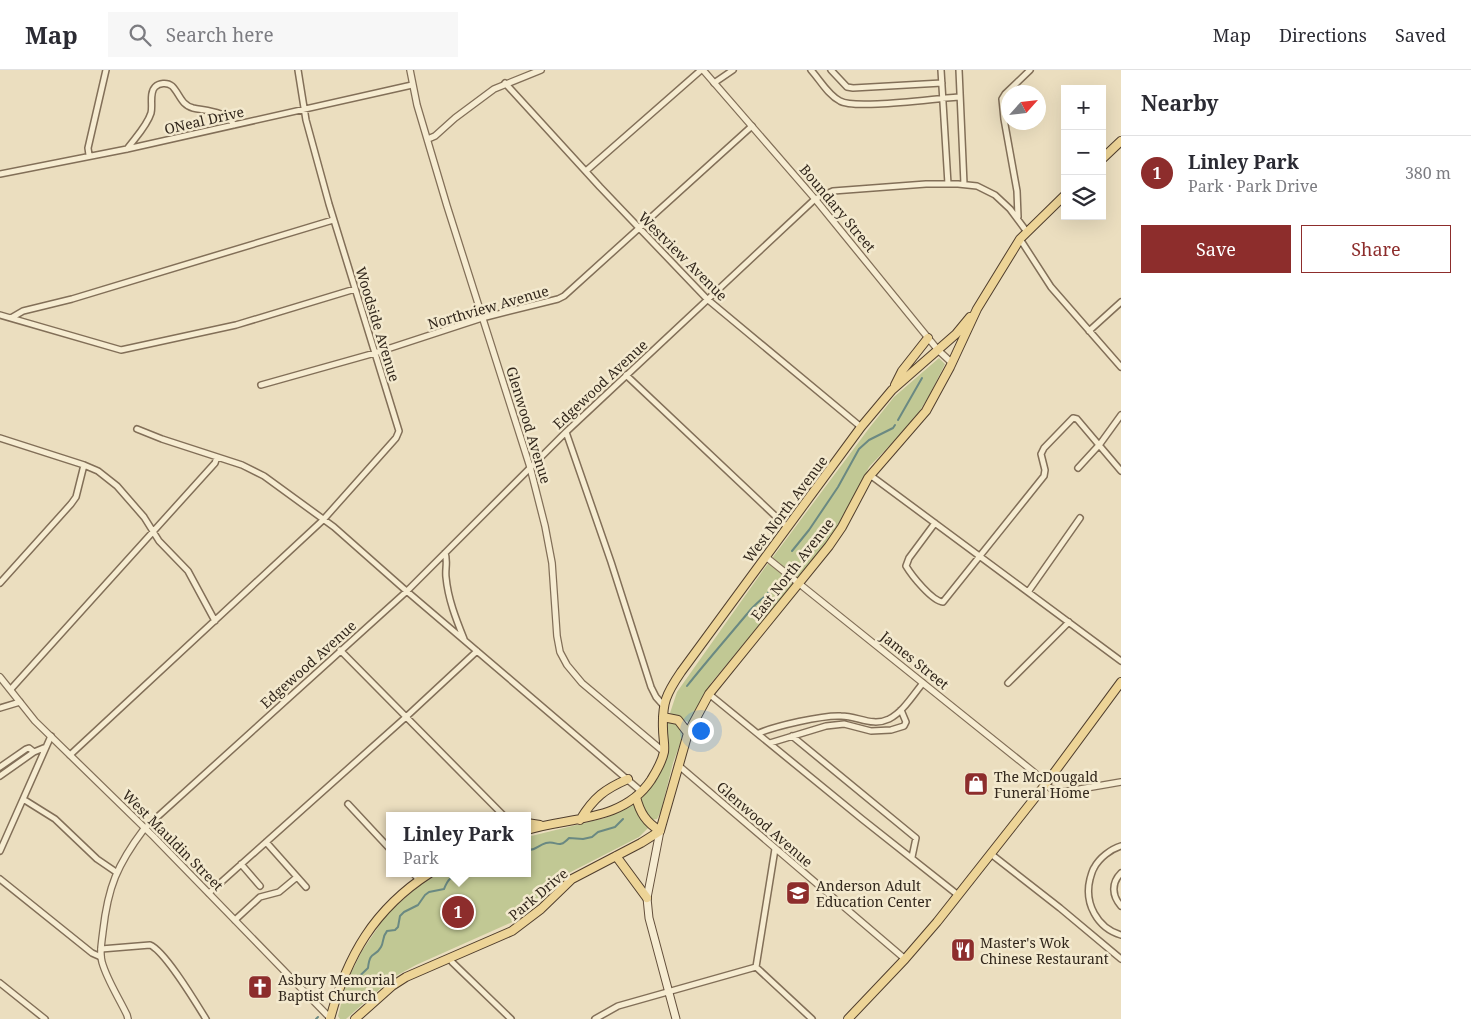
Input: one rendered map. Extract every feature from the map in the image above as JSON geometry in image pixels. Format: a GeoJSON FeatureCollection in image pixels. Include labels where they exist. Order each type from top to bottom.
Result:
{"type":"FeatureCollection","features":[{"type":"Feature","properties":{"kind":"main road"},"geometry":{"type":"LineString","coordinates":[[1106,155],[1121,141]]}},
{"type":"Feature","properties":{"kind":"main road","name":"East North Avenue"},"geometry":{"type":"LineString","coordinates":[[678,765],[688,733],[709,694],[829,546],[842,527],[870,475],[926,411],[952,363],[977,309],[1020,239],[1061,199]]}},
{"type":"Feature","properties":{"kind":"main road","name":"West North Avenue"},"geometry":{"type":"LineString","coordinates":[[664,752],[664,706],[667,692],[680,672],[861,428],[892,390],[956,334],[977,309]]}},
{"type":"Feature","properties":{"kind":"main road"},"geometry":{"type":"LineString","coordinates":[[892,390],[902,371],[928,338]]}},
{"type":"Feature","properties":{"kind":"main road"},"geometry":{"type":"LineString","coordinates":[[848,1019],[905,959],[958,895],[1045,785],[1121,682]]}},
{"type":"Feature","properties":{"kind":"main road"},"geometry":{"type":"LineString","coordinates":[[663,717],[678,720],[688,733]]}},
{"type":"Feature","properties":{"kind":"main road"},"geometry":{"type":"LineString","coordinates":[[531,829],[542,825],[580,820],[611,811],[639,794],[656,772],[664,752]]}},
{"type":"Feature","properties":{"kind":"main road"},"geometry":{"type":"LineString","coordinates":[[676,1019],[651,930],[647,898],[660,831],[678,765]]}},
{"type":"Feature","properties":{"kind":"main road"},"geometry":{"type":"LineString","coordinates":[[580,820],[588,806],[598,795],[628,779]]}},
{"type":"Feature","properties":{"kind":"main road"},"geometry":{"type":"LineString","coordinates":[[639,794],[643,816],[649,824],[660,831]]}},
{"type":"Feature","properties":{"kind":"main road"},"geometry":{"type":"LineString","coordinates":[[531,824],[542,825]]}},
{"type":"Feature","properties":{"kind":"main road","name":"Park Drive"},"geometry":{"type":"LineString","coordinates":[[355,1019],[392,986],[406,977],[512,931],[541,909],[572,879],[660,831]]}},
{"type":"Feature","properties":{"kind":"main road"},"geometry":{"type":"LineString","coordinates":[[616,856],[647,898]]}},
{"type":"Feature","properties":{"kind":"main road"},"geometry":{"type":"LineString","coordinates":[[331,1019],[346,970],[364,935],[390,904],[424,877]]}},
{"type":"Feature","properties":{"kind":"street"},"geometry":{"type":"LineString","coordinates":[[89,155],[88,148],[106,70]]}},
{"type":"Feature","properties":{"kind":"street","name":"Woodside Avenue"},"geometry":{"type":"LineString","coordinates":[[298,70],[304,110],[333,220],[399,431],[396,438],[324,520]]}},
{"type":"Feature","properties":{"kind":"street","name":"Glenwood Avenue"},"geometry":{"type":"LineString","coordinates":[[410,70],[412,86],[482,318],[530,467],[552,563],[557,636],[560,652],[567,665],[582,683],[664,752]]}},
{"type":"Feature","properties":{"kind":"street"},"geometry":{"type":"LineString","coordinates":[[428,139],[435,136],[494,89],[541,70]]}},
{"type":"Feature","properties":{"kind":"street"},"geometry":{"type":"LineString","coordinates":[[586,171],[702,70]]}},
{"type":"Feature","properties":{"kind":"street","name":"Boundary Street"},"geometry":{"type":"LineString","coordinates":[[702,70],[816,199],[928,338],[952,363]]}},
{"type":"Feature","properties":{"kind":"street"},"geometry":{"type":"LineString","coordinates":[[714,83],[733,70]]}},
{"type":"Feature","properties":{"kind":"street"},"geometry":{"type":"LineString","coordinates":[[811,70],[830,93],[841,102],[868,104],[960,97]]}},
{"type":"Feature","properties":{"kind":"street"},"geometry":{"type":"LineString","coordinates":[[831,70],[848,87],[853,88],[942,83]]}},
{"type":"Feature","properties":{"kind":"street"},"geometry":{"type":"LineString","coordinates":[[942,70],[948,184]]}},
{"type":"Feature","properties":{"kind":"street"},"geometry":{"type":"LineString","coordinates":[[959,70],[964,184]]}},
{"type":"Feature","properties":{"kind":"street"},"geometry":{"type":"LineString","coordinates":[[1018,218],[1017,191],[1002,100],[1005,94],[1030,70]]}},
{"type":"Feature","properties":{"kind":"street"},"geometry":{"type":"LineString","coordinates":[[127,149],[149,117],[152,108],[152,91],[155,86],[161,84],[166,83],[172,86],[181,100],[190,107],[227,116],[234,125]]}},
{"type":"Feature","properties":{"kind":"street","name":"Westview Avenue"},"geometry":{"type":"LineString","coordinates":[[505,83],[707,299],[861,428]]}},
{"type":"Feature","properties":{"kind":"street","name":"ONeal Drive"},"geometry":{"type":"LineString","coordinates":[[0,174],[127,149],[412,86]]}},
{"type":"Feature","properties":{"kind":"street","name":"Northview Avenue"},"geometry":{"type":"LineString","coordinates":[[261,385],[375,353],[482,318],[564,296],[752,126]]}},
{"type":"Feature","properties":{"kind":"street","name":"Edgewood Avenue"},"geometry":{"type":"LineString","coordinates":[[144,829],[406,591],[566,432],[816,199],[833,191],[948,184],[977,186],[995,195],[1018,218],[1027,232]]}},
{"type":"Feature","properties":{"kind":"street"},"geometry":{"type":"LineString","coordinates":[[11,318],[23,311],[72,299],[333,220]]}},
{"type":"Feature","properties":{"kind":"street"},"geometry":{"type":"LineString","coordinates":[[1020,239],[1050,287],[1121,368]]}},
{"type":"Feature","properties":{"kind":"street"},"geometry":{"type":"LineString","coordinates":[[0,315],[122,350],[236,325],[355,289]]}},
{"type":"Feature","properties":{"kind":"street"},"geometry":{"type":"LineString","coordinates":[[1090,331],[1121,302]]}},
{"type":"Feature","properties":{"kind":"street"},"geometry":{"type":"LineString","coordinates":[[626,376],[787,527]]}},
{"type":"Feature","properties":{"kind":"street"},"geometry":{"type":"LineString","coordinates":[[1078,468],[1100,444],[1121,415]]}},
{"type":"Feature","properties":{"kind":"street"},"geometry":{"type":"LineString","coordinates":[[935,523],[909,558],[906,566],[910,573],[938,601],[943,602],[1044,476],[1045,470],[1041,454],[1044,448],[1073,418],[1078,419],[1121,471]]}},
{"type":"Feature","properties":{"kind":"street"},"geometry":{"type":"LineString","coordinates":[[137,429],[252,468],[324,520],[628,779],[639,794]]}},
{"type":"Feature","properties":{"kind":"street"},"geometry":{"type":"LineString","coordinates":[[566,432],[651,687],[656,698],[664,706]]}},
{"type":"Feature","properties":{"kind":"street"},"geometry":{"type":"LineString","coordinates":[[0,438],[84,465],[98,471],[117,486],[132,501],[159,541],[188,571],[215,620]]}},
{"type":"Feature","properties":{"kind":"street"},"geometry":{"type":"LineString","coordinates":[[11,689],[215,463],[217,457]]}},
{"type":"Feature","properties":{"kind":"street"},"geometry":{"type":"LineString","coordinates":[[0,583],[72,504],[76,497],[84,465]]}},
{"type":"Feature","properties":{"kind":"street"},"geometry":{"type":"LineString","coordinates":[[870,475],[1121,661]]}},
{"type":"Feature","properties":{"kind":"street"},"geometry":{"type":"LineString","coordinates":[[1028,592],[1080,518]]}},
{"type":"Feature","properties":{"kind":"street"},"geometry":{"type":"LineString","coordinates":[[70,755],[324,520]]}},
{"type":"Feature","properties":{"kind":"street"},"geometry":{"type":"LineString","coordinates":[[445,553],[447,557],[446,575],[450,606],[464,640]]}},
{"type":"Feature","properties":{"kind":"street","name":"James Street"},"geometry":{"type":"LineString","coordinates":[[766,557],[1035,773],[1045,785]]}},
{"type":"Feature","properties":{"kind":"street"},"geometry":{"type":"LineString","coordinates":[[1008,683],[1068,622]]}},
{"type":"Feature","properties":{"kind":"street"},"geometry":{"type":"LineString","coordinates":[[340,650],[500,812]]}},
{"type":"Feature","properties":{"kind":"street"},"geometry":{"type":"LineString","coordinates":[[209,893],[478,651]]}},
{"type":"Feature","properties":{"kind":"street","name":"West Mauldin Street"},"geometry":{"type":"LineString","coordinates":[[0,677],[35,721],[209,893],[331,1019]]}},
{"type":"Feature","properties":{"kind":"street"},"geometry":{"type":"LineString","coordinates":[[758,733],[798,723],[839,716],[850,716],[869,722],[889,719],[901,710],[923,683]]}},
{"type":"Feature","properties":{"kind":"street"},"geometry":{"type":"LineString","coordinates":[[709,694],[958,895]]}},
{"type":"Feature","properties":{"kind":"street"},"geometry":{"type":"LineString","coordinates":[[0,708],[20,702]]}},
{"type":"Feature","properties":{"kind":"street"},"geometry":{"type":"LineString","coordinates":[[770,743],[826,726],[844,724],[872,731],[891,730],[904,726],[906,722],[901,710]]}},
{"type":"Feature","properties":{"kind":"street"},"geometry":{"type":"LineString","coordinates":[[0,851],[51,736]]}},
{"type":"Feature","properties":{"kind":"street"},"geometry":{"type":"LineString","coordinates":[[792,736],[916,838],[912,857]]}},
{"type":"Feature","properties":{"kind":"street"},"geometry":{"type":"LineString","coordinates":[[0,776],[34,752],[46,747]]}},
{"type":"Feature","properties":{"kind":"street"},"geometry":{"type":"LineString","coordinates":[[0,767],[26,749],[29,748],[34,752]]}},
{"type":"Feature","properties":{"kind":"street","name":"Glenwood Avenue"},"geometry":{"type":"LineString","coordinates":[[678,765],[905,959]]}},
{"type":"Feature","properties":{"kind":"street"},"geometry":{"type":"LineString","coordinates":[[1045,785],[1052,790],[1063,792],[1121,782]]}},
{"type":"Feature","properties":{"kind":"street"},"geometry":{"type":"LineString","coordinates":[[23,799],[55,819],[97,860],[116,872]]}},
{"type":"Feature","properties":{"kind":"street"},"geometry":{"type":"LineString","coordinates":[[348,804],[386,845]]}},
{"type":"Feature","properties":{"kind":"street"},"geometry":{"type":"LineString","coordinates":[[128,1019],[102,963],[101,948],[105,916],[116,872],[131,845],[144,829]]}},
{"type":"Feature","properties":{"kind":"street"},"geometry":{"type":"LineString","coordinates":[[266,842],[306,887]]}},
{"type":"Feature","properties":{"kind":"street"},"geometry":{"type":"LineString","coordinates":[[1121,846],[1111,850],[1093,868],[1088,896],[1094,915],[1100,923],[1109,931],[1121,935]]}},
{"type":"Feature","properties":{"kind":"street"},"geometry":{"type":"LineString","coordinates":[[756,967],[776,849]]}},
{"type":"Feature","properties":{"kind":"street"},"geometry":{"type":"LineString","coordinates":[[991,854],[1121,959]]}},
{"type":"Feature","properties":{"kind":"street"},"geometry":{"type":"LineString","coordinates":[[241,864],[260,886]]}},
{"type":"Feature","properties":{"kind":"street"},"geometry":{"type":"LineString","coordinates":[[1121,873],[1115,879],[1113,892],[1121,906]]}},
{"type":"Feature","properties":{"kind":"street"},"geometry":{"type":"LineString","coordinates":[[235,920],[260,897],[279,892],[297,877]]}},
{"type":"Feature","properties":{"kind":"street"},"geometry":{"type":"LineString","coordinates":[[0,879],[92,953],[101,957]]}},
{"type":"Feature","properties":{"kind":"street"},"geometry":{"type":"LineString","coordinates":[[101,948],[150,945],[155,947],[172,968],[206,1019]]}},
{"type":"Feature","properties":{"kind":"street"},"geometry":{"type":"LineString","coordinates":[[450,958],[511,1019]]}},
{"type":"Feature","properties":{"kind":"street"},"geometry":{"type":"LineString","coordinates":[[595,1019],[618,1006],[756,967]]}},
{"type":"Feature","properties":{"kind":"street"},"geometry":{"type":"LineString","coordinates":[[756,967],[812,1019]]}},
{"type":"Feature","properties":{"kind":"street"},"geometry":{"type":"LineString","coordinates":[[0,983],[45,1019]]}},
{"type":"Feature","properties":{"kind":"green space"},"geometry":{"type":"Polygon","coordinates":[[[939,358],[945,364],[929,396],[914,420],[869,467],[839,527],[828,543],[711,683],[690,723],[670,713],[677,692],[764,569],[870,427],[894,397],[939,358]]]}},
{"type":"Feature","properties":{"kind":"green space"},"geometry":{"type":"Polygon","coordinates":[[[667,721],[677,724],[684,733],[673,763],[661,811],[657,819],[651,820],[644,810],[641,798],[660,771],[665,754],[667,721]]]}},
{"type":"Feature","properties":{"kind":"green space"},"geometry":{"type":"Polygon","coordinates":[[[635,804],[639,817],[648,828],[639,837],[561,877],[517,920],[416,965],[392,978],[346,1019],[340,1019],[338,1016],[347,981],[362,951],[387,914],[421,884],[433,877],[531,877],[531,836],[605,818],[635,804]]]}},
{"type":"Feature","properties":{"kind":"waterway"},"geometry":{"type":"LineString","coordinates":[[898,420],[922,378]]}},
{"type":"Feature","properties":{"kind":"waterway"},"geometry":{"type":"LineString","coordinates":[[792,551],[809,530],[838,487],[859,449],[869,440],[893,428],[895,425]]}},
{"type":"Feature","properties":{"kind":"waterway"},"geometry":{"type":"LineString","coordinates":[[687,686],[750,610],[774,586]]}},
{"type":"Feature","properties":{"kind":"waterway"},"geometry":{"type":"LineString","coordinates":[[531,850],[550,842],[560,844],[569,838],[583,839],[592,837],[598,832],[615,827],[623,819]]}},
{"type":"Feature","properties":{"kind":"waterway"},"geometry":{"type":"LineString","coordinates":[[349,986],[368,968],[371,956],[381,947],[385,933],[398,927],[400,916],[404,912],[418,905],[429,892],[444,889],[451,878],[459,877]]}},
{"type":"Feature","properties":{"kind":"place","name":"The McDougald Funeral Home"},"geometry":{"type":"Point","coordinates":[976,784]}},
{"type":"Feature","properties":{"kind":"place","name":"Anderson Adult Education Center"},"geometry":{"type":"Point","coordinates":[798,893]}},
{"type":"Feature","properties":{"kind":"place","name":"Linley Park"},"geometry":{"type":"Point","coordinates":[458,912]}},
{"type":"Feature","properties":{"kind":"place","name":"Master's Wok Chinese Restaurant"},"geometry":{"type":"Point","coordinates":[963,950]}},
{"type":"Feature","properties":{"kind":"place","name":"Asbury Memorial Baptist Church"},"geometry":{"type":"Point","coordinates":[260,987]}}]}
